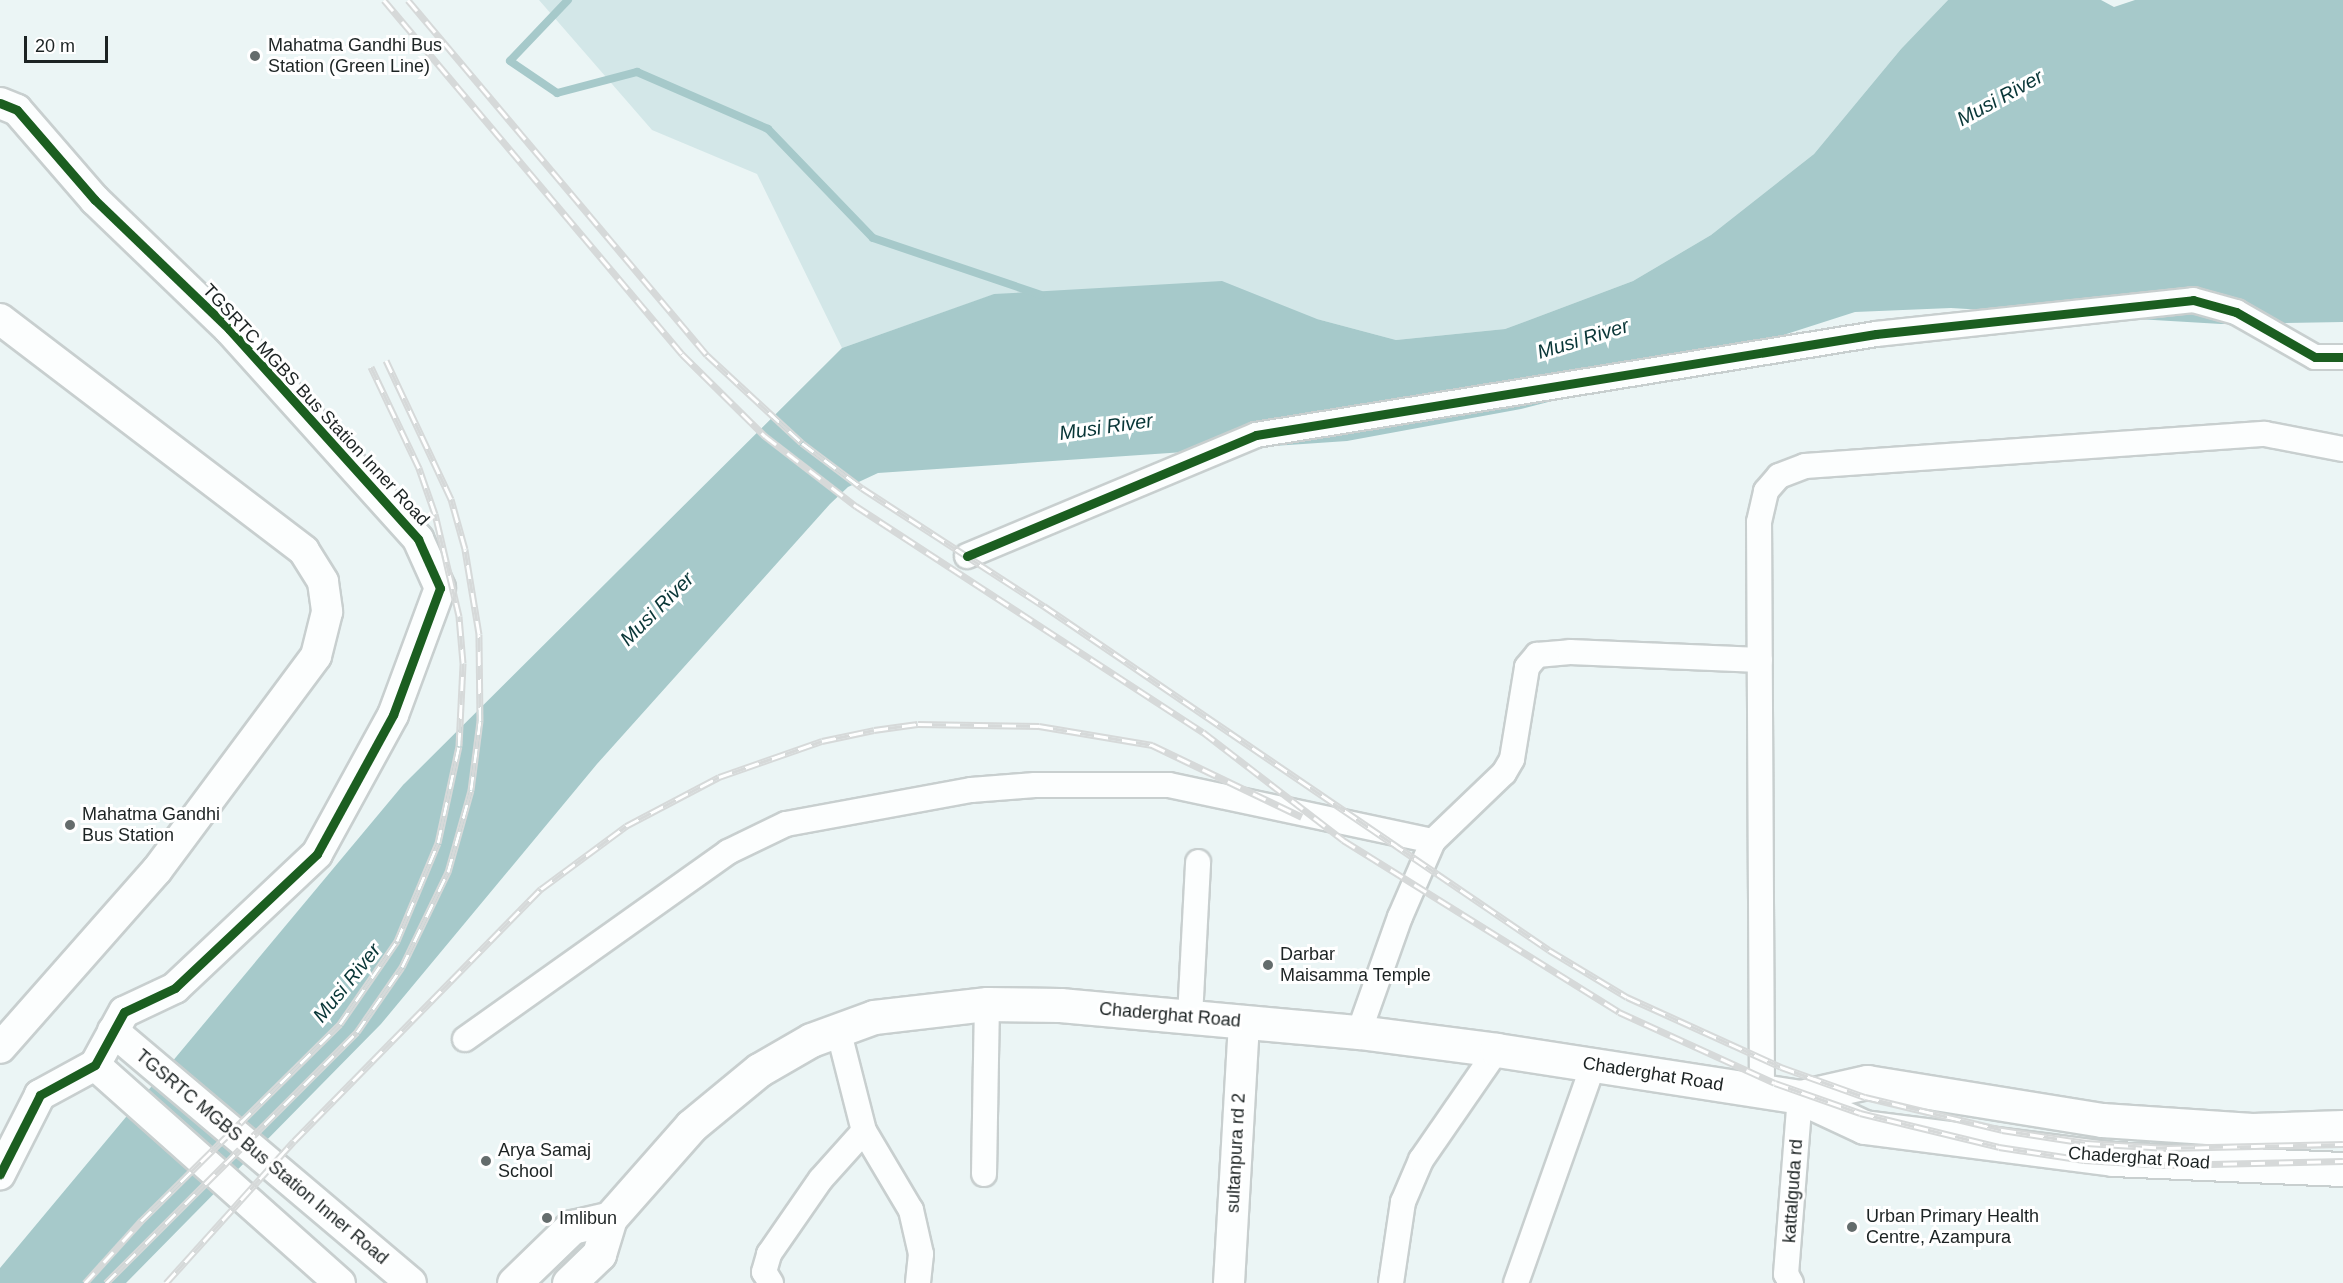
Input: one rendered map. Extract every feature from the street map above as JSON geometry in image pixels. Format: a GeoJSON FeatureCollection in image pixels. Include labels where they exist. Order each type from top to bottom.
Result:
{"type":"FeatureCollection","features":[{"type":"Feature","properties":{"kind":"main road","name":"Chaderghat Road"},"geometry":{"type":"LineString","coordinates":[[569,1283],[599,1254],[610,1218],[691,1126],[759,1070],[811,1040],[838,1029],[886,1015],[987,1004],[1060,1005],[1359,1032],[1497,1050],[1800,1097],[1864,1127],[2113,1159],[2343,1169]]}},
{"type":"Feature","properties":{"kind":"main road","name":"Chaderghat Road"},"geometry":{"type":"LineString","coordinates":[[1800,1097],[1867,1082],[2102,1120],[2252,1130],[2343,1127]]}},
{"type":"Feature","properties":{"kind":"main road"},"geometry":{"type":"LineString","coordinates":[[514,1283],[572,1227],[610,1218]]}},
{"type":"Feature","properties":{"kind":"street","name":"TGSRTC MGBS Bus Station Inner Road"},"geometry":{"type":"LineString","coordinates":[[0,104],[17,110],[95,200],[253,355],[418,539],[440,588],[393,716],[317,855],[175,988],[124,1012],[124,1041],[101,1071]]}},
{"type":"Feature","properties":{"kind":"street"},"geometry":{"type":"LineString","coordinates":[[967,556],[1256,435],[1876,334],[2193,300],[2236,312],[2315,357],[2343,357]]}},
{"type":"Feature","properties":{"kind":"street"},"geometry":{"type":"LineString","coordinates":[[0,319],[304,551],[323,582],[327,612],[316,656],[157,870],[0,1048]]}},
{"type":"Feature","properties":{"kind":"street"},"geometry":{"type":"LineString","coordinates":[[1762,1090],[1759,522],[1766,491],[1779,476],[1805,466],[2265,434],[2343,449]]}},
{"type":"Feature","properties":{"kind":"street"},"geometry":{"type":"LineString","coordinates":[[1359,1032],[1400,917],[1433,842],[1508,766],[1527,668],[1537,655],[1570,652],[1760,660]]}},
{"type":"Feature","properties":{"kind":"street"},"geometry":{"type":"LineString","coordinates":[[465,1039],[728,852],[786,824],[971,790],[1035,784],[1169,785],[1433,842]]}},
{"type":"Feature","properties":{"kind":"street"},"geometry":{"type":"LineString","coordinates":[[1190,1017],[1198,862]]}},
{"type":"Feature","properties":{"kind":"street"},"geometry":{"type":"LineString","coordinates":[[984,1174],[987,1004]]}},
{"type":"Feature","properties":{"kind":"street","name":"sultanpura rd 2"},"geometry":{"type":"LineString","coordinates":[[1229,1283],[1244,1022]]}},
{"type":"Feature","properties":{"kind":"street"},"geometry":{"type":"LineString","coordinates":[[838,1029],[864,1131],[911,1210],[921,1254],[918,1283]]}},
{"type":"Feature","properties":{"kind":"street","name":"TGSRTC MGBS Bus Station Inner Road"},"geometry":{"type":"LineString","coordinates":[[124,1041],[411,1283]]}},
{"type":"Feature","properties":{"kind":"street"},"geometry":{"type":"LineString","coordinates":[[1391,1283],[1402,1202],[1421,1160],[1497,1050]]}},
{"type":"Feature","properties":{"kind":"street"},"geometry":{"type":"LineString","coordinates":[[1516,1283],[1593,1065]]}},
{"type":"Feature","properties":{"kind":"street"},"geometry":{"type":"LineString","coordinates":[[0,1174],[40,1095],[101,1071],[340,1283]]}},
{"type":"Feature","properties":{"kind":"street","name":"kattalguda rd"},"geometry":{"type":"LineString","coordinates":[[1791,1283],[1786,1274],[1800,1097]]}},
{"type":"Feature","properties":{"kind":"street"},"geometry":{"type":"LineString","coordinates":[[771,1283],[764,1272],[769,1254],[821,1179],[864,1131]]}},
{"type":"Feature","properties":{"kind":"shaded area"},"geometry":{"type":"Polygon","coordinates":[[[539,0],[1948,0],[1901,49],[1814,154],[1711,235],[1633,281],[1505,329],[1396,340],[1317,319],[995,294],[842,348],[757,174],[652,130],[539,0]]]}},
{"type":"Feature","properties":{"kind":"water","name":"Musi River"},"geometry":{"type":"Polygon","coordinates":[[[1948,0],[2101,0],[2114,7],[2135,0],[2343,0],[2343,322],[2221,324],[1951,308],[1855,312],[1684,367],[1521,409],[1347,441],[878,473],[848,487],[830,504],[597,764],[381,1024],[126,1283],[0,1283],[0,1268],[403,785],[842,348],[994,294],[1222,281],[1317,319],[1396,340],[1505,329],[1633,281],[1711,235],[1814,154],[1901,49],[1948,0]]]}},
{"type":"Feature","properties":{"kind":"waterway"},"geometry":{"type":"LineString","coordinates":[[568,0],[510,61],[557,93],[637,72],[768,129],[873,238],[1041,295]]}},
{"type":"Feature","properties":{"kind":"railway"},"geometry":{"type":"LineString","coordinates":[[384,0],[682,354],[765,436],[856,506],[1203,732],[1343,840],[1619,1012],[1775,1083],[1860,1113],[1999,1147],[2084,1160],[2167,1165],[2343,1161]]}},
{"type":"Feature","properties":{"kind":"railway"},"geometry":{"type":"LineString","coordinates":[[408,0],[707,355],[802,443],[862,488],[1044,606],[1549,950],[1627,997],[1781,1067],[1865,1097],[2002,1130],[2086,1143],[2167,1148],[2343,1144]]}},
{"type":"Feature","properties":{"kind":"railway"},"geometry":{"type":"LineString","coordinates":[[106,1283],[357,1032],[402,967],[448,872],[471,790],[480,721],[479,634],[465,549],[451,499],[386,360]]}},
{"type":"Feature","properties":{"kind":"railway"},"geometry":{"type":"LineString","coordinates":[[85,1283],[141,1221],[340,1024],[397,941],[438,843],[459,746],[463,663],[459,616],[435,514],[419,468],[371,367]]}},
{"type":"Feature","properties":{"kind":"railway"},"geometry":{"type":"LineString","coordinates":[[166,1283],[294,1141],[541,889],[626,826],[719,777],[822,741],[874,730],[918,724],[1039,726],[1152,745],[1302,817]]}},
{"type":"Feature","properties":{"kind":"cycle path"},"geometry":{"type":"LineString","coordinates":[[0,103],[17,110],[95,200],[229,329],[418,539],[440,588],[393,715],[317,854],[175,988],[124,1012],[95,1065],[40,1095],[0,1174]]}},
{"type":"Feature","properties":{"kind":"cycle path"},"geometry":{"type":"LineString","coordinates":[[967,556],[1256,435],[1876,334],[2193,300],[2236,312],[2315,357],[2343,357]]}},
{"type":"Feature","properties":{"kind":"place","name":"Mahatma Gandhi Bus Station (Green Line)"},"geometry":{"type":"Point","coordinates":[255,56]}},
{"type":"Feature","properties":{"kind":"place","name":"Mahatma Gandhi Bus Station"},"geometry":{"type":"Point","coordinates":[70,825]}},
{"type":"Feature","properties":{"kind":"place","name":"Darbar Maisamma Temple"},"geometry":{"type":"Point","coordinates":[1268,965]}},
{"type":"Feature","properties":{"kind":"place","name":"Arya Samaj School"},"geometry":{"type":"Point","coordinates":[486,1161]}},
{"type":"Feature","properties":{"kind":"place","name":"Imlibun"},"geometry":{"type":"Point","coordinates":[547,1218]}},
{"type":"Feature","properties":{"kind":"place","name":"Urban Primary Health Centre, Azampura"},"geometry":{"type":"Point","coordinates":[1852,1227]}}]}
